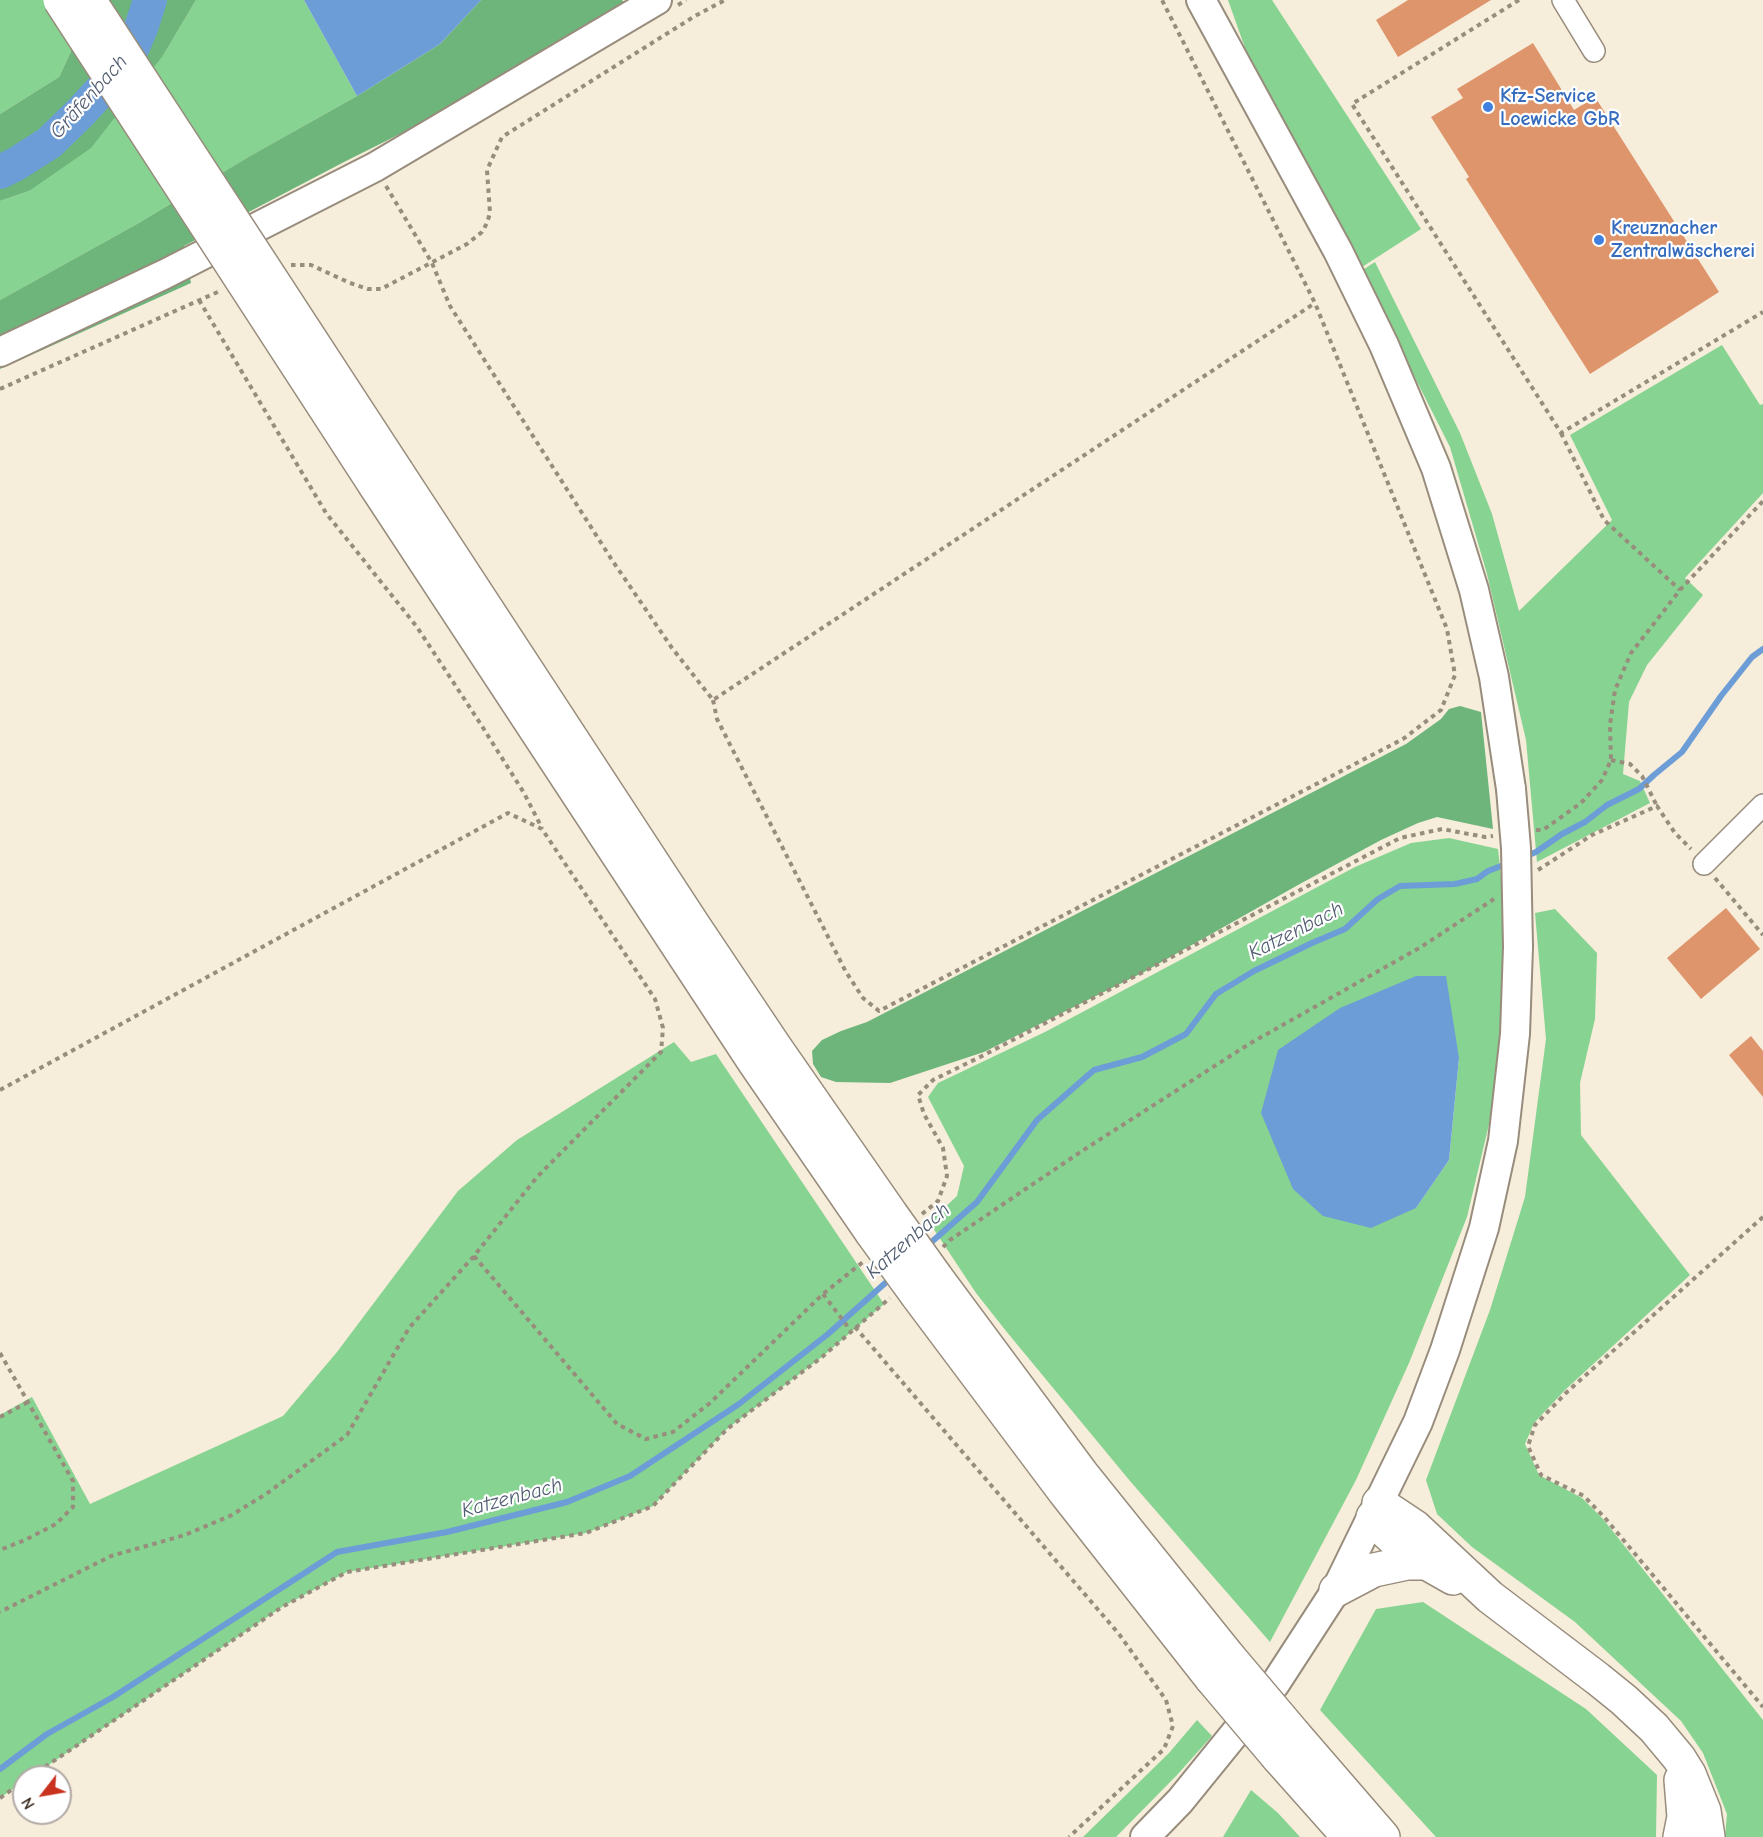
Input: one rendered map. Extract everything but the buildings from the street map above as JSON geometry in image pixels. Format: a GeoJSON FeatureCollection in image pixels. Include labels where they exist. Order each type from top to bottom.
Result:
{"type":"FeatureCollection","features":[{"type":"Feature","properties":{"kind":"highway"},"geometry":{"type":"LineString","coordinates":[[60,0],[386,478]]}},
{"type":"Feature","properties":{"kind":"highway"},"geometry":{"type":"LineString","coordinates":[[89,0],[386,478],[755,1063],[888,1230],[1064,1491],[1285,1745],[1349,1837]]}},
{"type":"Feature","properties":{"kind":"highway"},"geometry":{"type":"LineString","coordinates":[[1376,1510],[1396,1542],[1424,1563],[1490,1597]]}},
{"type":"Feature","properties":{"kind":"highway"},"geometry":{"type":"LineString","coordinates":[[1376,1510],[1395,1512],[1423,1534],[1490,1597],[1624,1700],[1666,1742],[1689,1774],[1704,1811],[1708,1837]]}},
{"type":"Feature","properties":{"kind":"highway"},"geometry":{"type":"LineString","coordinates":[[1336,1590],[1374,1570],[1390,1565],[1424,1563]]}},
{"type":"Feature","properties":{"kind":"highway"},"geometry":{"type":"LineString","coordinates":[[1666,1742],[1675,1760],[1683,1798],[1684,1817],[1680,1837]]}},
{"type":"Feature","properties":{"kind":"highway"},"geometry":{"type":"LineString","coordinates":[[1285,1745],[1383,1837]]}},
{"type":"Feature","properties":{"kind":"main road"},"geometry":{"type":"LineString","coordinates":[[0,352],[165,274],[375,167],[657,0]]}},
{"type":"Feature","properties":{"kind":"main road"},"geometry":{"type":"LineString","coordinates":[[1145,1837],[1180,1801],[1275,1684],[1336,1590],[1418,1422],[1445,1350],[1484,1228],[1503,1141],[1515,1034],[1518,947],[1516,848],[1511,789],[1494,677],[1474,590],[1436,468],[1384,345],[1338,250],[1201,0]]}},
{"type":"Feature","properties":{"kind":"street"},"geometry":{"type":"LineString","coordinates":[[1563,0],[1594,51]]}},
{"type":"Feature","properties":{"kind":"street"},"geometry":{"type":"LineString","coordinates":[[1704,864],[1763,805]]}},
{"type":"Feature","properties":{"kind":"path"},"geometry":{"type":"LineString","coordinates":[[285,265],[311,265],[350,283],[381,289],[467,244],[482,232],[487,223],[490,213],[488,171],[502,137],[695,16],[725,0]]}},
{"type":"Feature","properties":{"kind":"path"},"geometry":{"type":"LineString","coordinates":[[375,167],[432,263],[450,306],[612,560],[672,648],[712,700],[717,719],[846,972],[863,998],[879,1011],[1403,739],[1441,710],[1455,675],[1447,628],[1315,303],[1162,0]]}},
{"type":"Feature","properties":{"kind":"path"},"geometry":{"type":"LineString","coordinates":[[1519,0],[1352,104],[1561,433],[1604,520],[1680,590]]}},
{"type":"Feature","properties":{"kind":"path"},"geometry":{"type":"LineString","coordinates":[[0,388],[220,291]]}},
{"type":"Feature","properties":{"kind":"path"},"geometry":{"type":"LineString","coordinates":[[0,1612],[111,1556],[185,1534],[230,1516],[266,1494],[347,1435],[410,1328],[474,1256],[537,1178],[661,1052],[663,1028],[655,999],[542,829],[524,793],[417,627],[326,513],[198,300]]}},
{"type":"Feature","properties":{"kind":"path"},"geometry":{"type":"LineString","coordinates":[[712,700],[1315,303]]}},
{"type":"Feature","properties":{"kind":"path"},"geometry":{"type":"LineString","coordinates":[[1561,433],[1763,312]]}},
{"type":"Feature","properties":{"kind":"path"},"geometry":{"type":"LineString","coordinates":[[1531,831],[1543,830],[1581,802],[1602,780],[1611,760],[1610,725],[1615,690],[1631,653],[1680,590],[1763,501]]}},
{"type":"Feature","properties":{"kind":"path"},"geometry":{"type":"LineString","coordinates":[[1611,760],[1630,764],[1642,776],[1657,806],[1675,832],[1763,935]]}},
{"type":"Feature","properties":{"kind":"path"},"geometry":{"type":"LineString","coordinates":[[1536,872],[1592,835],[1657,806]]}},
{"type":"Feature","properties":{"kind":"path"},"geometry":{"type":"LineString","coordinates":[[0,1090],[508,813],[542,829]]}},
{"type":"Feature","properties":{"kind":"path"},"geometry":{"type":"LineString","coordinates":[[474,1256],[617,1424],[646,1439],[673,1432],[710,1403],[888,1230],[938,1201],[947,1176],[943,1148],[924,1114],[918,1095],[933,1080],[1400,838],[1442,829],[1485,837],[1497,835]]}},
{"type":"Feature","properties":{"kind":"path"},"geometry":{"type":"LineString","coordinates":[[48,1765],[282,1606],[347,1572],[586,1533],[653,1506],[727,1429],[822,1357],[855,1327],[922,1279],[950,1240],[1082,1151],[1249,1044],[1421,947],[1497,897]]}},
{"type":"Feature","properties":{"kind":"path"},"geometry":{"type":"LineString","coordinates":[[1763,1217],[1567,1392],[1535,1425],[1528,1446],[1541,1475],[1584,1496],[1763,1707]]}},
{"type":"Feature","properties":{"kind":"path"},"geometry":{"type":"LineString","coordinates":[[823,1294],[851,1331]]}},
{"type":"Feature","properties":{"kind":"path"},"geometry":{"type":"LineString","coordinates":[[855,1327],[1119,1634],[1166,1700],[1173,1726],[1164,1749],[1069,1837]]}},
{"type":"Feature","properties":{"kind":"path"},"geometry":{"type":"LineString","coordinates":[[0,1353],[73,1481],[73,1507],[56,1524],[0,1550]]}},
{"type":"Feature","properties":{"kind":"path"},"geometry":{"type":"LineString","coordinates":[[0,1417],[28,1402]]}},
{"type":"Feature","properties":{"kind":"green space"},"geometry":{"type":"Polygon","coordinates":[[[0,0],[95,0],[59,77],[0,114],[0,0]]]}},
{"type":"Feature","properties":{"kind":"green space"},"geometry":{"type":"Polygon","coordinates":[[[95,0],[196,0],[164,54],[91,148],[29,191],[0,201],[0,114],[59,77],[95,0]]]}},
{"type":"Feature","properties":{"kind":"green space"},"geometry":{"type":"Polygon","coordinates":[[[196,0],[304,0],[357,96],[250,156],[137,224],[0,300],[0,201],[29,191],[164,54],[196,0]]]}},
{"type":"Feature","properties":{"kind":"green space"},"geometry":{"type":"Polygon","coordinates":[[[481,0],[622,0],[624,2],[446,111],[184,246],[191,283],[0,369],[0,300],[137,224],[250,156],[357,96],[440,44],[481,0]]]}},
{"type":"Feature","properties":{"kind":"green space"},"geometry":{"type":"Polygon","coordinates":[[[1228,0],[1272,0],[1421,229],[1362,267],[1250,62],[1228,0]]]}},
{"type":"Feature","properties":{"kind":"green space"},"geometry":{"type":"Polygon","coordinates":[[[1375,262],[1460,433],[1492,514],[1519,611],[1612,520],[1570,435],[1722,345],[1760,405],[1763,404],[1763,493],[1685,578],[1703,595],[1647,665],[1629,702],[1623,774],[1640,781],[1650,803],[1537,862],[1526,740],[1487,574],[1450,447],[1361,271],[1375,262]]]}},
{"type":"Feature","properties":{"kind":"green space"},"geometry":{"type":"Polygon","coordinates":[[[1460,706],[1481,712],[1493,829],[1437,817],[1418,823],[1381,840],[1298,885],[1144,972],[984,1052],[890,1083],[836,1082],[821,1077],[813,1064],[812,1051],[822,1040],[867,1022],[1406,744],[1441,719],[1449,709],[1460,706]]]}},
{"type":"Feature","properties":{"kind":"green space"},"geometry":{"type":"Polygon","coordinates":[[[1449,838],[1498,849],[1508,936],[1495,1099],[1467,1217],[1409,1363],[1356,1480],[1270,1642],[1130,1481],[1006,1331],[976,1293],[929,1222],[957,1196],[964,1166],[928,1097],[938,1083],[1045,1032],[1355,867],[1411,843],[1449,838]],[[1459,1058],[1416,1208],[1449,1160],[1459,1058]]]}},
{"type":"Feature","properties":{"kind":"green space"},"geometry":{"type":"Polygon","coordinates":[[[1555,909],[1597,953],[1595,1019],[1580,1083],[1581,1135],[1690,1275],[1565,1390],[1534,1423],[1525,1444],[1539,1475],[1582,1498],[1603,1519],[1763,1720],[1763,1837],[1725,1837],[1727,1814],[1703,1753],[1681,1721],[1575,1622],[1472,1547],[1437,1514],[1426,1480],[1490,1310],[1525,1197],[1546,1039],[1535,913],[1555,909]]]}},
{"type":"Feature","properties":{"kind":"green space"},"geometry":{"type":"Polygon","coordinates":[[[674,1042],[691,1062],[716,1054],[884,1304],[822,1357],[727,1429],[653,1506],[586,1533],[347,1572],[282,1607],[49,1765],[12,1765],[12,1790],[0,1798],[0,1415],[32,1397],[90,1504],[283,1416],[337,1352],[458,1191],[517,1140],[674,1042]]]}},
{"type":"Feature","properties":{"kind":"green space"},"geometry":{"type":"Polygon","coordinates":[[[1423,1602],[1586,1709],[1657,1775],[1656,1837],[1436,1837],[1320,1710],[1376,1609],[1423,1602]]]}},
{"type":"Feature","properties":{"kind":"green space"},"geometry":{"type":"Polygon","coordinates":[[[1197,1720],[1212,1736],[1177,1775],[1116,1837],[1083,1837],[1169,1753],[1197,1720]]]}},
{"type":"Feature","properties":{"kind":"green space"},"geometry":{"type":"Polygon","coordinates":[[[1251,1790],[1278,1813],[1300,1837],[1223,1837],[1251,1790]]]}},
{"type":"Feature","properties":{"kind":"water"},"geometry":{"type":"Polygon","coordinates":[[[304,0],[481,0],[440,44],[357,96],[304,0]]]}},
{"type":"Feature","properties":{"kind":"water"},"geometry":{"type":"Polygon","coordinates":[[[1416,976],[1446,976],[1459,1058],[1449,1160],[1416,1208],[1371,1228],[1323,1216],[1293,1189],[1261,1113],[1278,1050],[1340,1008],[1416,976]]]}},
{"type":"Feature","properties":{"kind":"waterway","name":"Gräfenbach"},"geometry":{"type":"LineString","coordinates":[[0,172],[49,143],[126,63],[150,0]]}},
{"type":"Feature","properties":{"kind":"waterway","name":"Katzenbach"},"geometry":{"type":"LineString","coordinates":[[1524,857],[1585,822],[1607,805],[1639,789],[1682,752],[1721,696],[1752,657],[1763,649]]}},
{"type":"Feature","properties":{"kind":"waterway","name":"Katzenbach"},"geometry":{"type":"LineString","coordinates":[[927,1246],[977,1202],[1037,1120],[1094,1070],[1142,1057],[1186,1034],[1216,994],[1254,971],[1345,929],[1378,899],[1400,886],[1455,884],[1477,879],[1488,871],[1509,863]]}},
{"type":"Feature","properties":{"kind":"waterway","name":"Katzenbach"},"geometry":{"type":"LineString","coordinates":[[0,1769],[47,1734],[113,1697],[337,1552],[447,1532],[567,1502],[630,1476],[739,1404],[828,1334],[892,1277]]}},
{"type":"Feature","properties":{"kind":"place","name":"Kfz-Service Loewicke GbR"},"geometry":{"type":"Point","coordinates":[1488,107]}},
{"type":"Feature","properties":{"kind":"place","name":"Kreuznacher Zentralwäscherei"},"geometry":{"type":"Point","coordinates":[1599,240]}}]}
